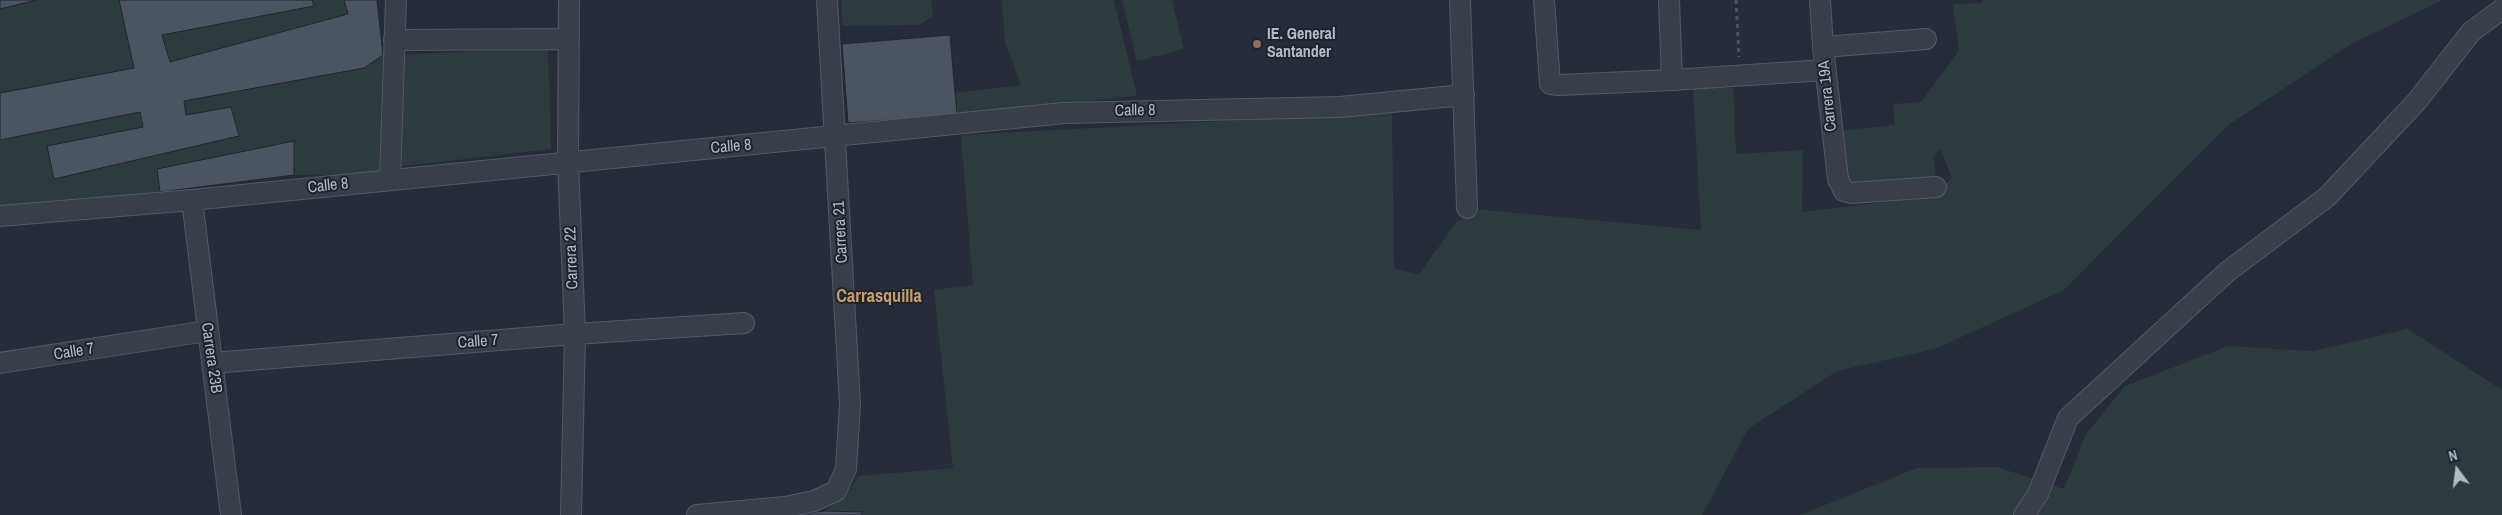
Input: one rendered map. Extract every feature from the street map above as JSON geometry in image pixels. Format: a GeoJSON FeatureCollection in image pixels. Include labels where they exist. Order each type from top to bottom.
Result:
{"type":"FeatureCollection","features":[{"type":"Feature","properties":{"kind":"street"},"geometry":{"type":"LineString","coordinates":[[390,180],[396,0]]}},
{"type":"Feature","properties":{"kind":"street","name":"Carrera 22"},"geometry":{"type":"LineString","coordinates":[[569,0],[568,162],[575,334],[571,515]]}},
{"type":"Feature","properties":{"kind":"street","name":"Carrera 21"},"geometry":{"type":"LineString","coordinates":[[785,511],[836,491],[846,469],[850,404],[827,0]]}},
{"type":"Feature","properties":{"kind":"street"},"geometry":{"type":"LineString","coordinates":[[1460,0],[1467,208]]}},
{"type":"Feature","properties":{"kind":"street"},"geometry":{"type":"LineString","coordinates":[[1544,0],[1550,84],[1672,80],[1825,70]]}},
{"type":"Feature","properties":{"kind":"street"},"geometry":{"type":"LineString","coordinates":[[1669,0],[1672,80]]}},
{"type":"Feature","properties":{"kind":"street","name":"Carrera 19A"},"geometry":{"type":"LineString","coordinates":[[1820,0],[1825,70],[1838,179],[1844,191],[1851,193],[1936,187]]}},
{"type":"Feature","properties":{"kind":"street"},"geometry":{"type":"LineString","coordinates":[[2024,515],[2038,494],[2068,418],[2227,272],[2327,197],[2417,101],[2471,32],[2502,9]]}},
{"type":"Feature","properties":{"kind":"street"},"geometry":{"type":"LineString","coordinates":[[394,40],[569,39]]}},
{"type":"Feature","properties":{"kind":"street"},"geometry":{"type":"LineString","coordinates":[[1823,46],[1926,39]]}},
{"type":"Feature","properties":{"kind":"street","name":"Calle 8"},"geometry":{"type":"LineString","coordinates":[[0,216],[192,200],[1064,113],[1340,107],[1464,95]]}},
{"type":"Feature","properties":{"kind":"street","name":"Carrera 23B"},"geometry":{"type":"LineString","coordinates":[[192,200],[231,515]]}},
{"type":"Feature","properties":{"kind":"street","name":"Calle 7"},"geometry":{"type":"LineString","coordinates":[[212,363],[575,334],[744,323]]}},
{"type":"Feature","properties":{"kind":"street","name":"Calle 7"},"geometry":{"type":"LineString","coordinates":[[0,363],[207,331]]}},
{"type":"Feature","properties":{"kind":"street"},"geometry":{"type":"LineString","coordinates":[[697,515],[785,511]]}},
{"type":"Feature","properties":{"kind":"path"},"geometry":{"type":"LineString","coordinates":[[1736,0],[1740,75]]}},
{"type":"Feature","properties":{"kind":"shaded area"},"geometry":{"type":"Polygon","coordinates":[[[37,0],[119,0],[134,68],[0,93],[0,9],[37,0]]]}},
{"type":"Feature","properties":{"kind":"shaded area"},"geometry":{"type":"Polygon","coordinates":[[[312,0],[344,0],[348,14],[170,62],[162,35],[314,5],[312,0]]]}},
{"type":"Feature","properties":{"kind":"shaded area"},"geometry":{"type":"Polygon","coordinates":[[[841,0],[931,0],[933,16],[919,25],[843,26],[841,0]]]}},
{"type":"Feature","properties":{"kind":"shaded area"},"geometry":{"type":"Polygon","coordinates":[[[1002,0],[1114,0],[1137,96],[957,115],[955,93],[1021,85],[1005,42],[1002,0]]]}},
{"type":"Feature","properties":{"kind":"shaded area"},"geometry":{"type":"Polygon","coordinates":[[[1122,0],[1172,0],[1184,49],[1137,61],[1122,0]]]}},
{"type":"Feature","properties":{"kind":"shaded area"},"geometry":{"type":"Polygon","coordinates":[[[1983,0],[2443,0],[2351,44],[2227,126],[2064,290],[1935,349],[1837,371],[1748,429],[1702,515],[862,515],[862,512],[824,511],[844,498],[859,476],[953,468],[934,290],[973,285],[961,135],[1392,112],[1394,269],[1419,274],[1456,223],[1474,209],[1701,230],[1693,88],[1733,88],[1736,154],[1803,150],[1802,212],[1934,196],[1952,178],[1940,148],[1933,157],[1937,183],[1846,187],[1837,131],[1895,125],[1893,104],[1921,102],[1959,51],[1953,4],[1982,3],[1983,0]]]}},
{"type":"Feature","properties":{"kind":"shaded area"},"geometry":{"type":"Polygon","coordinates":[[[548,47],[551,149],[397,167],[402,55],[548,47]]]}},
{"type":"Feature","properties":{"kind":"shaded area"},"geometry":{"type":"Polygon","coordinates":[[[383,55],[380,174],[294,175],[294,142],[157,169],[160,192],[0,206],[0,140],[140,112],[143,127],[47,146],[54,179],[239,136],[231,107],[186,115],[184,101],[364,68],[383,55]]]}},
{"type":"Feature","properties":{"kind":"shaded area"},"geometry":{"type":"Polygon","coordinates":[[[2408,329],[2502,390],[2502,515],[1800,515],[1917,468],[1997,467],[2064,489],[2086,434],[2125,386],[2228,346],[2313,351],[2408,329]]]}},
{"type":"Feature","properties":{"kind":"building"},"geometry":{"type":"Polygon","coordinates":[[[0,0],[37,0],[0,9],[0,0]]]}},
{"type":"Feature","properties":{"kind":"building"},"geometry":{"type":"Polygon","coordinates":[[[119,0],[312,0],[314,6],[162,35],[170,62],[348,14],[344,0],[377,0],[383,55],[364,68],[184,101],[186,115],[231,107],[239,136],[54,179],[47,146],[143,127],[140,112],[0,140],[0,93],[134,68],[119,0]]]}},
{"type":"Feature","properties":{"kind":"building"},"geometry":{"type":"Polygon","coordinates":[[[950,35],[957,115],[848,123],[842,44],[950,35]]]}},
{"type":"Feature","properties":{"kind":"building"},"geometry":{"type":"Polygon","coordinates":[[[294,141],[294,175],[160,192],[157,169],[294,141]]]}},
{"type":"Feature","properties":{"kind":"building"},"geometry":{"type":"Polygon","coordinates":[[[824,511],[862,512],[862,515],[795,515],[824,511]]]}},
{"type":"Feature","properties":{"kind":"place","name":"IE. General Santander"},"geometry":{"type":"Point","coordinates":[1257,44]}},
{"type":"Feature","properties":{"kind":"district","name":"Carrasquilla"},"geometry":{"type":"Point","coordinates":[879,297]}}]}
